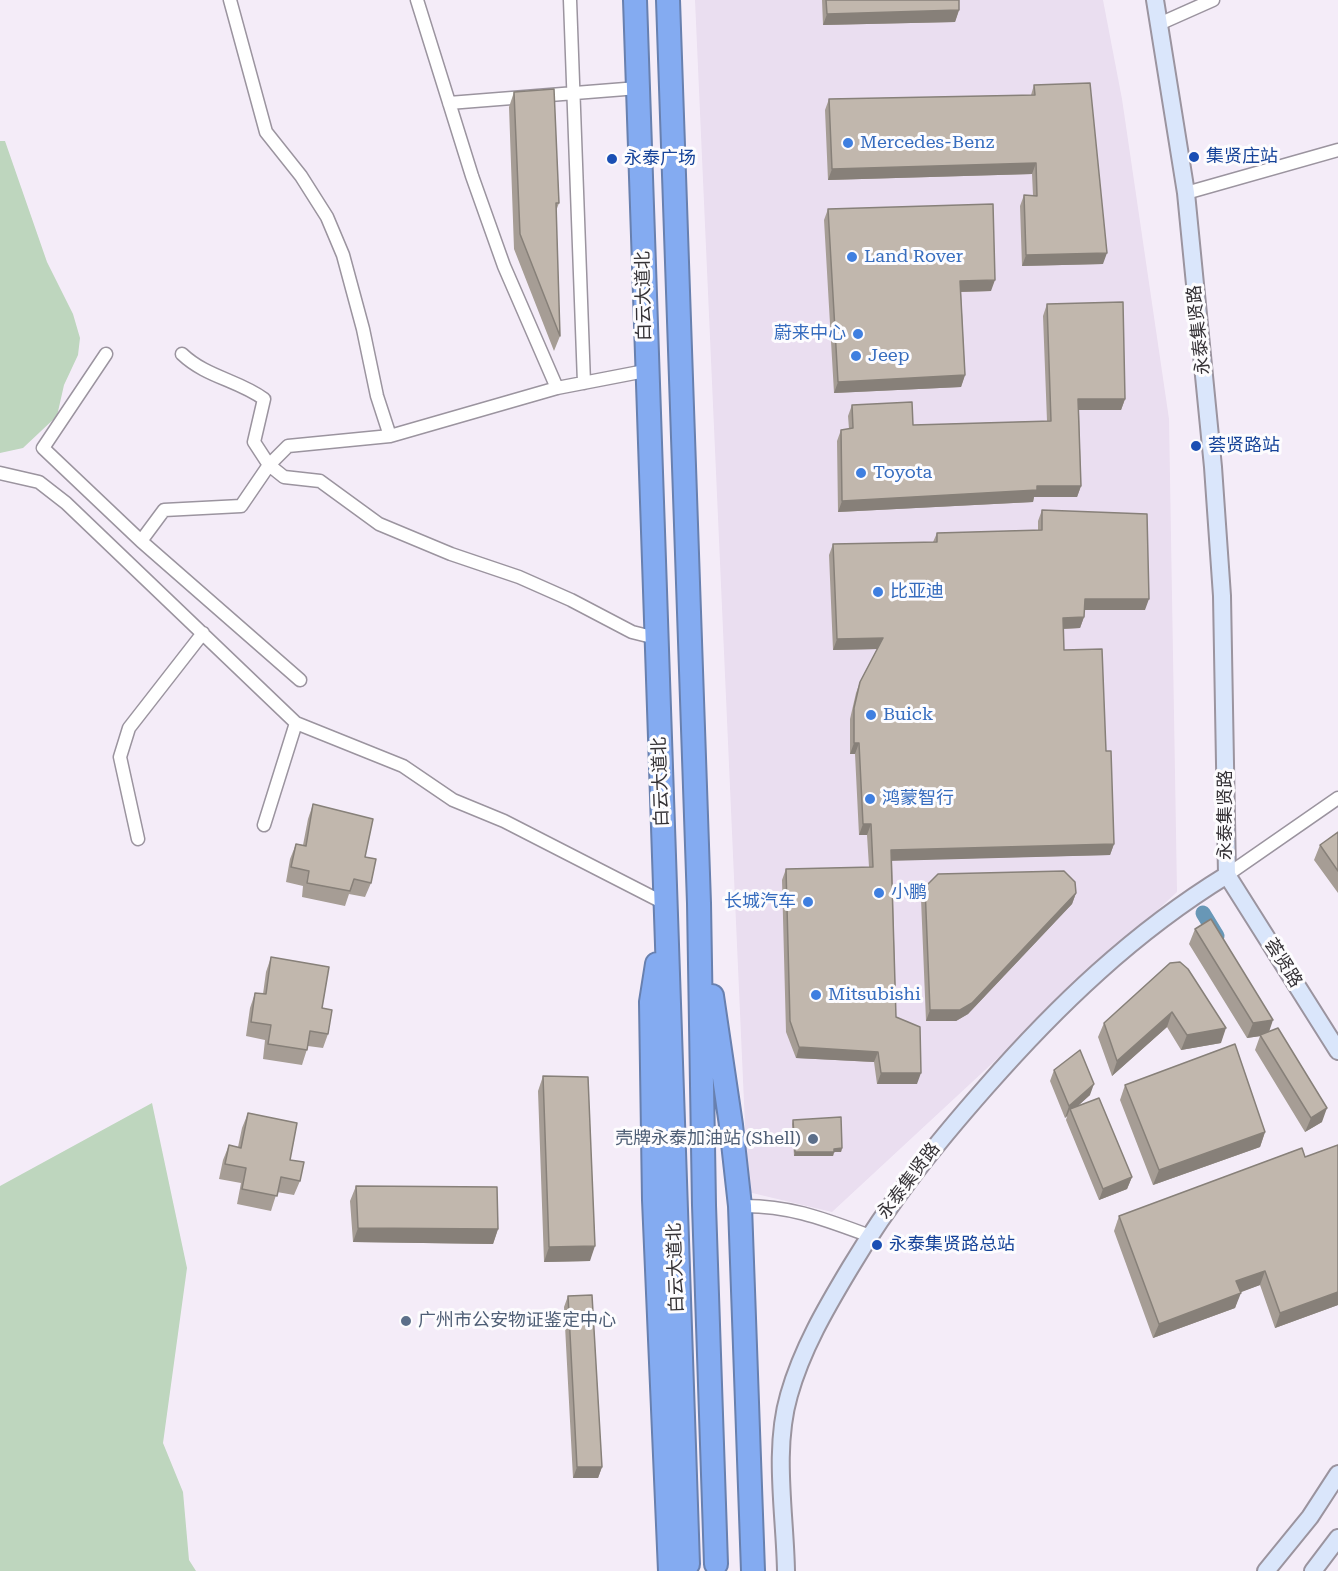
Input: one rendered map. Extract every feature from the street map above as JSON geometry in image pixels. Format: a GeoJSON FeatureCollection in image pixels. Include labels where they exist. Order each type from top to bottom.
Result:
{"type":"FeatureCollection","features":[{"type":"Feature","properties":{"kind":"highway","name":"白云大道北"},"geometry":{"type":"LineString","coordinates":[[635,0],[645,371],[666,904],[679,1567]]}},
{"type":"Feature","properties":{"kind":"highway","name":"白云大道北"},"geometry":{"type":"LineString","coordinates":[[668,0],[699,903],[704,1205],[716,1564]]}},
{"type":"Feature","properties":{"kind":"highway"},"geometry":{"type":"LineString","coordinates":[[699,903],[731,1125],[740,1206],[753,1571]]}},
{"type":"Feature","properties":{"kind":"street"},"geometry":{"type":"LineString","coordinates":[[230,0],[266,132],[308,186],[327,217],[343,255],[363,329],[377,396],[390,436]]}},
{"type":"Feature","properties":{"kind":"street"},"geometry":{"type":"LineString","coordinates":[[417,0],[504,266],[557,388]]}},
{"type":"Feature","properties":{"kind":"street"},"geometry":{"type":"LineString","coordinates":[[570,0],[584,383]]}},
{"type":"Feature","properties":{"kind":"street","name":"永泰集贤路"},"geometry":{"type":"LineString","coordinates":[[786,1571],[782,1443],[788,1397],[812,1336],[870,1236],[921,1163],[1047,1020],[1158,920],[1227,875],[1226,731],[1219,539],[1186,193],[1155,0]]}},
{"type":"Feature","properties":{"kind":"street"},"geometry":{"type":"LineString","coordinates":[[1159,24],[1213,0]]}},
{"type":"Feature","properties":{"kind":"street"},"geometry":{"type":"LineString","coordinates":[[449,103],[638,88]]}},
{"type":"Feature","properties":{"kind":"street"},"geometry":{"type":"LineString","coordinates":[[1186,193],[1338,150]]}},
{"type":"Feature","properties":{"kind":"street"},"geometry":{"type":"LineString","coordinates":[[106,354],[43,448],[141,541],[300,680]]}},
{"type":"Feature","properties":{"kind":"street"},"geometry":{"type":"LineString","coordinates":[[182,354],[196,368],[253,391],[264,399],[254,442],[269,465],[284,477],[320,481],[379,524],[451,555],[519,577],[571,600],[632,632],[656,638]]}},
{"type":"Feature","properties":{"kind":"street"},"geometry":{"type":"LineString","coordinates":[[141,541],[164,510],[241,506],[269,465],[288,446],[390,436],[557,388],[645,371]]}},
{"type":"Feature","properties":{"kind":"street"},"geometry":{"type":"LineString","coordinates":[[0,473],[39,482],[66,503],[296,723],[403,766],[453,800],[504,821],[666,904]]}},
{"type":"Feature","properties":{"kind":"street"},"geometry":{"type":"LineString","coordinates":[[138,839],[120,757],[129,728],[203,633]]}},
{"type":"Feature","properties":{"kind":"street"},"geometry":{"type":"LineString","coordinates":[[264,825],[296,723]]}},
{"type":"Feature","properties":{"kind":"street"},"geometry":{"type":"LineString","coordinates":[[1227,875],[1338,798]]}},
{"type":"Feature","properties":{"kind":"street","name":"荟贤路"},"geometry":{"type":"LineString","coordinates":[[1227,875],[1333,1032],[1338,1051]]}},
{"type":"Feature","properties":{"kind":"street"},"geometry":{"type":"LineString","coordinates":[[740,1206],[767,1206],[795,1210],[870,1236]]}},
{"type":"Feature","properties":{"kind":"street"},"geometry":{"type":"LineString","coordinates":[[1266,1571],[1310,1517],[1338,1474]]}},
{"type":"Feature","properties":{"kind":"street"},"geometry":{"type":"LineString","coordinates":[[1312,1571],[1338,1539]]}},
{"type":"Feature","properties":{"kind":"shaded area"},"geometry":{"type":"Polygon","coordinates":[[[695,0],[1103,0],[1122,99],[1169,419],[1177,892],[832,1212],[748,1192],[695,0]]]}},
{"type":"Feature","properties":{"kind":"green space"},"geometry":{"type":"Polygon","coordinates":[[[0,141],[5,141],[47,262],[73,314],[80,338],[78,355],[64,385],[57,416],[23,448],[0,453],[0,141]]]}},
{"type":"Feature","properties":{"kind":"green space"},"geometry":{"type":"Polygon","coordinates":[[[152,1103],[187,1268],[163,1443],[183,1492],[189,1560],[196,1571],[0,1571],[0,1186],[152,1103]]]}},
{"type":"Feature","properties":{"kind":"building"},"geometry":{"type":"Polygon","coordinates":[[[826,0],[959,0],[959,10],[827,14],[826,0]]]}},
{"type":"Feature","properties":{"kind":"building"},"geometry":{"type":"Polygon","coordinates":[[[1090,83],[1107,253],[1026,255],[1024,195],[1037,196],[1036,163],[832,169],[829,99],[1035,95],[1034,85],[1090,83]]]}},
{"type":"Feature","properties":{"kind":"building"},"geometry":{"type":"Polygon","coordinates":[[[554,89],[559,203],[556,203],[560,336],[520,234],[514,92],[554,89]]]}},
{"type":"Feature","properties":{"kind":"building"},"geometry":{"type":"Polygon","coordinates":[[[993,204],[995,280],[960,281],[965,375],[838,382],[828,209],[993,204]]]}},
{"type":"Feature","properties":{"kind":"building"},"geometry":{"type":"Polygon","coordinates":[[[1123,302],[1125,399],[1078,399],[1081,486],[1037,486],[1037,490],[842,501],[841,430],[853,428],[852,405],[912,402],[913,425],[1051,421],[1047,304],[1123,302]]]}},
{"type":"Feature","properties":{"kind":"building"},"geometry":{"type":"Polygon","coordinates":[[[1042,510],[1147,514],[1149,599],[1085,599],[1084,617],[1063,618],[1064,650],[1102,649],[1106,751],[1111,751],[1114,844],[891,850],[896,1017],[920,1027],[921,1073],[881,1073],[878,1052],[799,1047],[790,1021],[786,869],[873,867],[871,824],[863,824],[859,743],[854,743],[854,708],[860,682],[883,638],[837,639],[833,544],[937,542],[937,533],[1042,530],[1042,510]]]}},
{"type":"Feature","properties":{"kind":"building"},"geometry":{"type":"Polygon","coordinates":[[[313,804],[373,819],[365,857],[376,859],[371,883],[354,879],[350,891],[307,883],[309,871],[291,867],[296,844],[306,846],[313,804]]]}},
{"type":"Feature","properties":{"kind":"building"},"geometry":{"type":"Polygon","coordinates":[[[1338,832],[1338,871],[1320,845],[1338,832]]]}},
{"type":"Feature","properties":{"kind":"building"},"geometry":{"type":"Polygon","coordinates":[[[1064,871],[1075,882],[1076,893],[972,1003],[960,1010],[930,1010],[925,887],[938,874],[1064,871]]]}},
{"type":"Feature","properties":{"kind":"building"},"geometry":{"type":"Polygon","coordinates":[[[1211,919],[1273,1020],[1253,1023],[1195,929],[1211,919]]]}},
{"type":"Feature","properties":{"kind":"building"},"geometry":{"type":"Polygon","coordinates":[[[271,957],[329,967],[322,1008],[332,1010],[328,1034],[310,1031],[307,1050],[268,1044],[271,1025],[251,1022],[255,993],[266,994],[271,957]]]}},
{"type":"Feature","properties":{"kind":"building"},"geometry":{"type":"Polygon","coordinates":[[[1180,962],[1188,969],[1226,1028],[1187,1035],[1172,1012],[1117,1061],[1104,1023],[1170,963],[1180,962]]]}},
{"type":"Feature","properties":{"kind":"building"},"geometry":{"type":"Polygon","coordinates":[[[1278,1028],[1327,1108],[1311,1118],[1260,1035],[1278,1028]]]}},
{"type":"Feature","properties":{"kind":"building"},"geometry":{"type":"Polygon","coordinates":[[[1235,1044],[1265,1132],[1159,1170],[1125,1085],[1235,1044]]]}},
{"type":"Feature","properties":{"kind":"building"},"geometry":{"type":"Polygon","coordinates":[[[1080,1050],[1094,1084],[1069,1106],[1054,1070],[1080,1050]]]}},
{"type":"Feature","properties":{"kind":"building"},"geometry":{"type":"Polygon","coordinates":[[[543,1076],[588,1077],[595,1246],[549,1247],[543,1076]]]}},
{"type":"Feature","properties":{"kind":"building"},"geometry":{"type":"Polygon","coordinates":[[[1099,1098],[1132,1177],[1103,1189],[1070,1109],[1099,1098]]]}},
{"type":"Feature","properties":{"kind":"building"},"geometry":{"type":"Polygon","coordinates":[[[248,1113],[297,1123],[290,1160],[304,1162],[300,1181],[281,1177],[277,1196],[242,1189],[246,1168],[225,1164],[229,1145],[241,1148],[248,1113]]]}},
{"type":"Feature","properties":{"kind":"building"},"geometry":{"type":"Polygon","coordinates":[[[841,1117],[842,1148],[834,1149],[834,1152],[795,1152],[793,1120],[841,1117]]]}},
{"type":"Feature","properties":{"kind":"building"},"geometry":{"type":"Polygon","coordinates":[[[1338,1145],[1338,1292],[1280,1313],[1265,1271],[1236,1281],[1241,1293],[1159,1324],[1119,1216],[1302,1148],[1305,1157],[1338,1145]]]}},
{"type":"Feature","properties":{"kind":"building"},"geometry":{"type":"Polygon","coordinates":[[[356,1186],[497,1187],[498,1229],[358,1228],[356,1186]]]}},
{"type":"Feature","properties":{"kind":"building"},"geometry":{"type":"Polygon","coordinates":[[[592,1295],[602,1467],[577,1467],[568,1296],[592,1295]]]}},
{"type":"Feature","properties":{"kind":"waterway"},"geometry":{"type":"LineString","coordinates":[[1203,913],[1217,936]]}},
{"type":"Feature","properties":{"kind":"place","name":"Mercedes-Benz"},"geometry":{"type":"Point","coordinates":[848,143]}},
{"type":"Feature","properties":{"kind":"place","name":"集贤庄站"},"geometry":{"type":"Point","coordinates":[1194,157]}},
{"type":"Feature","properties":{"kind":"place","name":"永泰广场"},"geometry":{"type":"Point","coordinates":[612,159]}},
{"type":"Feature","properties":{"kind":"place","name":"Land Rover"},"geometry":{"type":"Point","coordinates":[852,257]}},
{"type":"Feature","properties":{"kind":"place","name":"蔚来中心"},"geometry":{"type":"Point","coordinates":[858,334]}},
{"type":"Feature","properties":{"kind":"place","name":"Jeep"},"geometry":{"type":"Point","coordinates":[856,356]}},
{"type":"Feature","properties":{"kind":"place","name":"荟贤路站"},"geometry":{"type":"Point","coordinates":[1196,446]}},
{"type":"Feature","properties":{"kind":"place","name":"Toyota"},"geometry":{"type":"Point","coordinates":[861,473]}},
{"type":"Feature","properties":{"kind":"place","name":"比亚迪"},"geometry":{"type":"Point","coordinates":[878,592]}},
{"type":"Feature","properties":{"kind":"place","name":"Buick"},"geometry":{"type":"Point","coordinates":[871,715]}},
{"type":"Feature","properties":{"kind":"place","name":"鸿蒙智行"},"geometry":{"type":"Point","coordinates":[870,799]}},
{"type":"Feature","properties":{"kind":"place","name":"小鹏"},"geometry":{"type":"Point","coordinates":[879,893]}},
{"type":"Feature","properties":{"kind":"place","name":"长城汽车"},"geometry":{"type":"Point","coordinates":[808,902]}},
{"type":"Feature","properties":{"kind":"place","name":"Mitsubishi"},"geometry":{"type":"Point","coordinates":[816,995]}},
{"type":"Feature","properties":{"kind":"place","name":"壳牌永泰加油站 (Shell)"},"geometry":{"type":"Point","coordinates":[813,1139]}},
{"type":"Feature","properties":{"kind":"place","name":"永泰集贤路总站"},"geometry":{"type":"Point","coordinates":[877,1245]}},
{"type":"Feature","properties":{"kind":"place","name":"广州市公安物证鉴定中心"},"geometry":{"type":"Point","coordinates":[406,1321]}}]}
